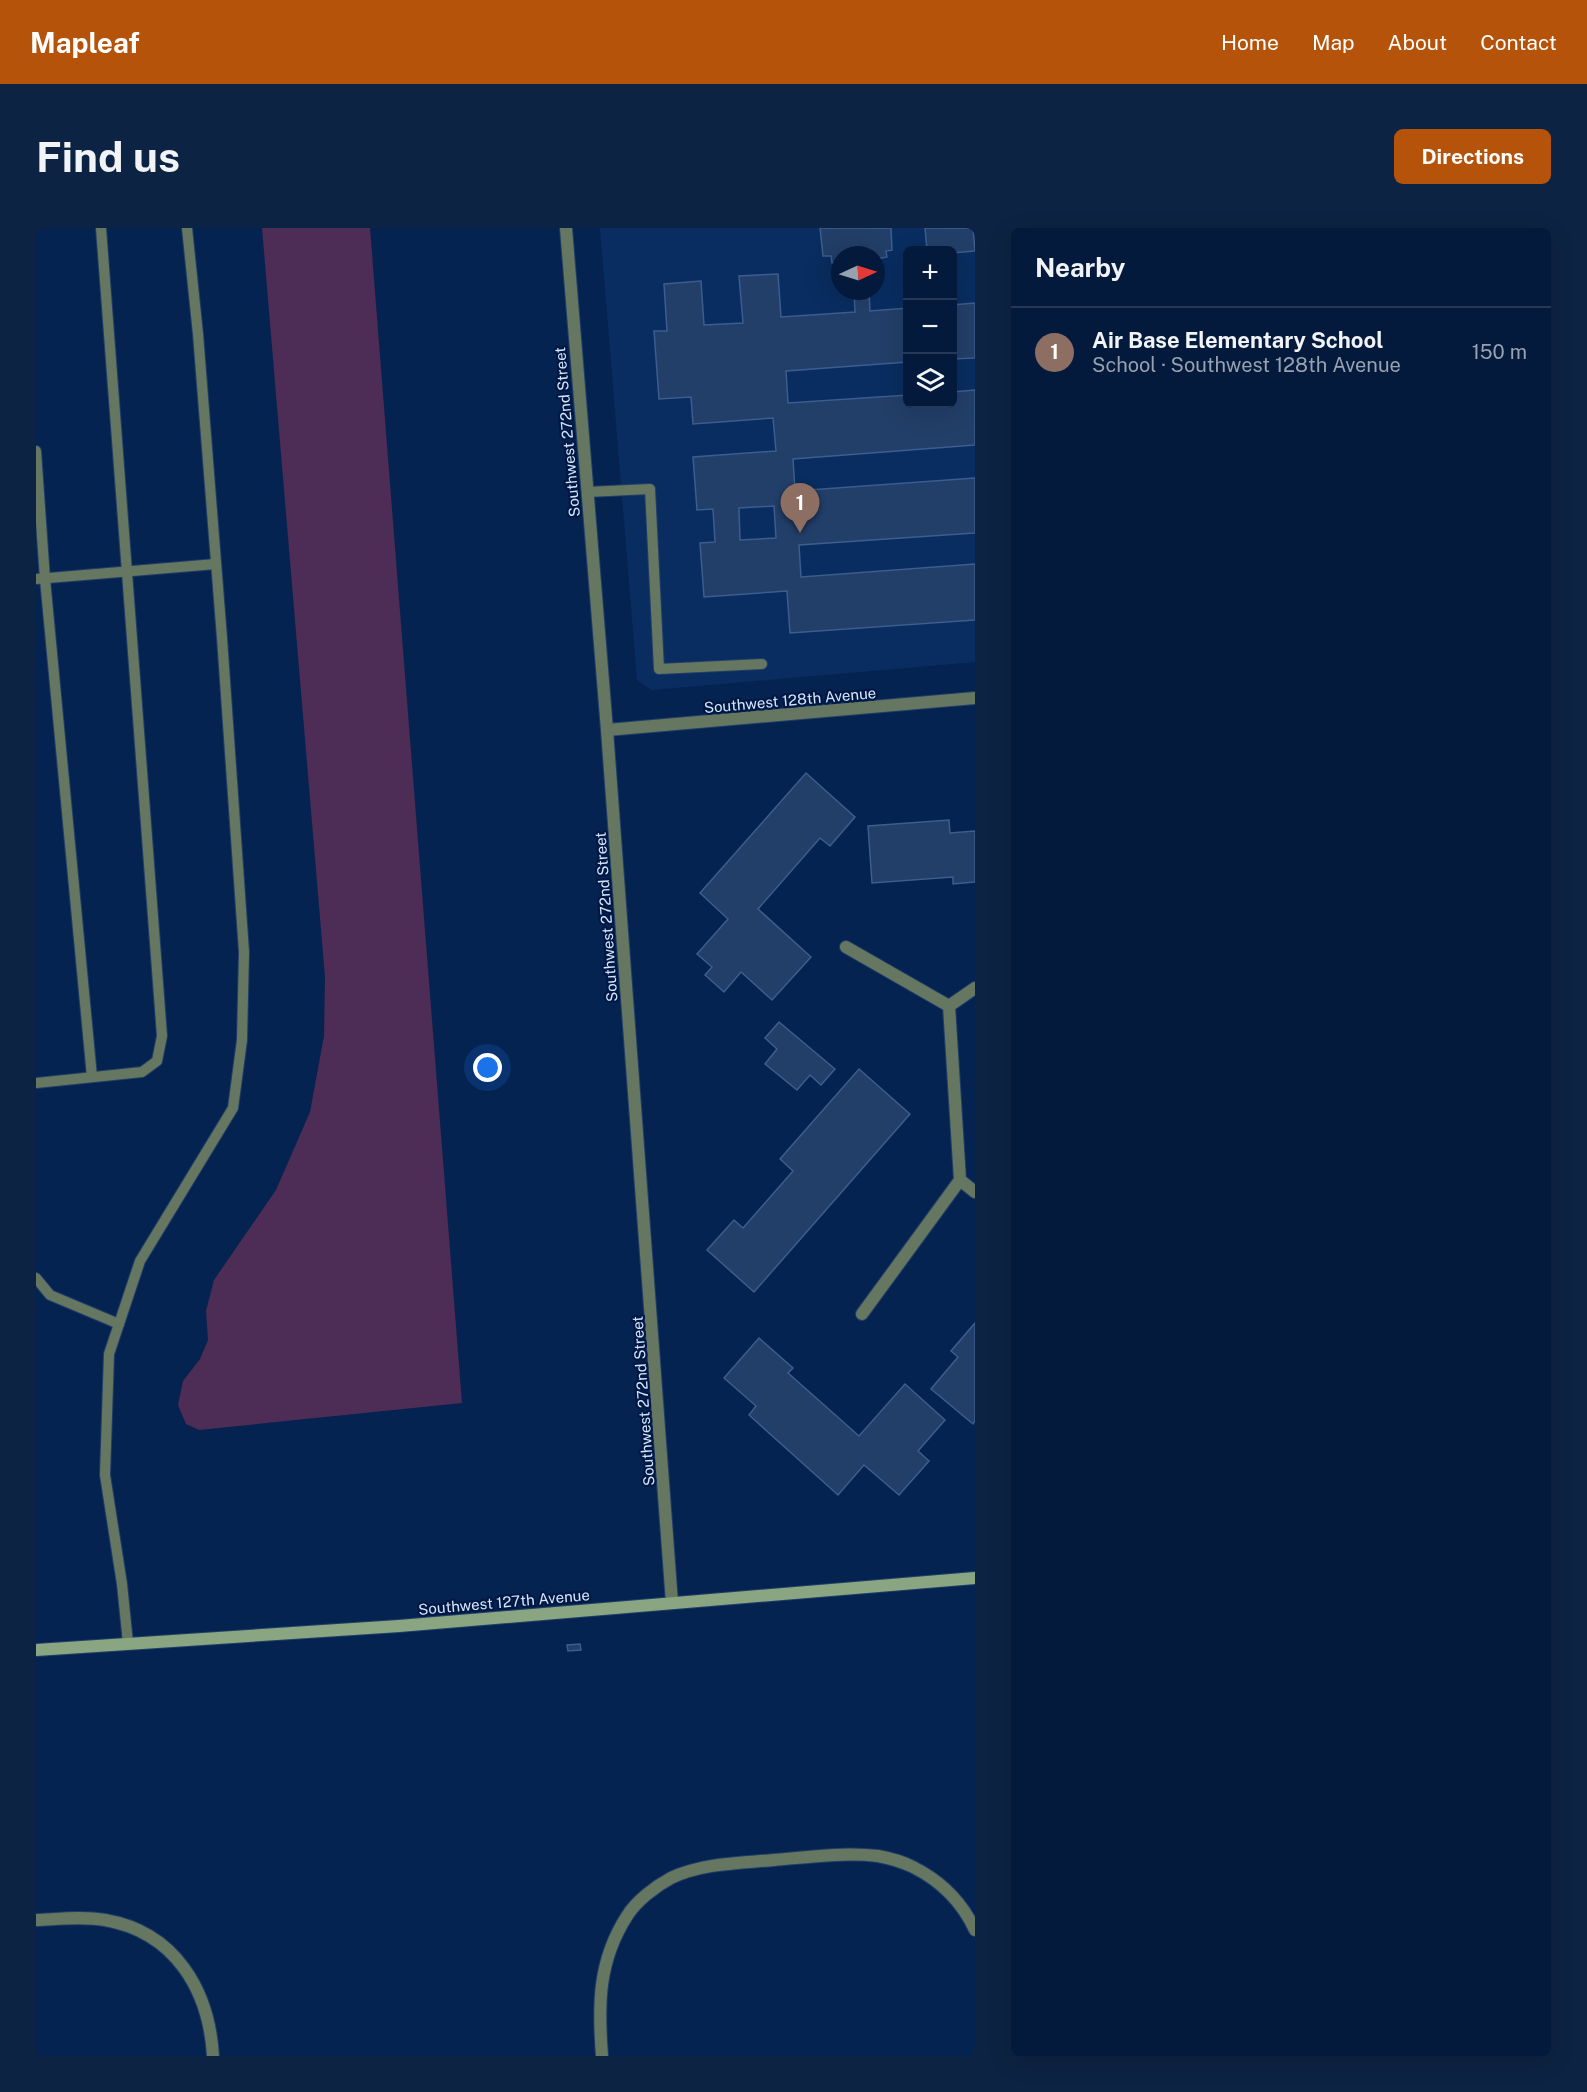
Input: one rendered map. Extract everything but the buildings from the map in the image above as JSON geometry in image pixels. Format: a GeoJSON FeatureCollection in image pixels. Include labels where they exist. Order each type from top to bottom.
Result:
{"type":"FeatureCollection","features":[{"type":"Feature","properties":{"kind":"main road","name":"Southwest 127th Avenue"},"geometry":{"type":"LineString","coordinates":[[36,1650],[399,1626],[975,1578]]}},
{"type":"Feature","properties":{"kind":"street","name":"Southwest 272nd Street"},"geometry":{"type":"LineString","coordinates":[[566,228],[607,730],[672,1603]]}},
{"type":"Feature","properties":{"kind":"street","name":"Southwest 128th Avenue"},"geometry":{"type":"LineString","coordinates":[[607,730],[975,698]]}},
{"type":"Feature","properties":{"kind":"street"},"geometry":{"type":"LineString","coordinates":[[846,947],[949,1006]]}},
{"type":"Feature","properties":{"kind":"street"},"geometry":{"type":"LineString","coordinates":[[949,1006],[975,988]]}},
{"type":"Feature","properties":{"kind":"street"},"geometry":{"type":"LineString","coordinates":[[862,1314],[960,1180],[949,1006]]}},
{"type":"Feature","properties":{"kind":"street"},"geometry":{"type":"LineString","coordinates":[[960,1180],[975,1192]]}},
{"type":"Feature","properties":{"kind":"street"},"geometry":{"type":"LineString","coordinates":[[602,2056],[599,2019],[601,1984],[608,1952],[613,1942],[627,1915],[646,1896],[672,1878],[698,1869],[818,1856],[852,1854],[880,1856],[912,1866],[940,1884],[961,1905],[975,1930]]}},
{"type":"Feature","properties":{"kind":"street"},"geometry":{"type":"LineString","coordinates":[[36,1920],[64,1918],[105,1920],[135,1928],[158,1940],[176,1956],[193,1982],[205,2007],[212,2036],[213,2056]]}},
{"type":"Feature","properties":{"kind":"lane"},"geometry":{"type":"LineString","coordinates":[[36,1083],[142,1072],[157,1061],[162,1036],[100,228]]}},
{"type":"Feature","properties":{"kind":"lane"},"geometry":{"type":"LineString","coordinates":[[128,1643],[122,1584],[105,1475],[109,1354],[140,1261],[232,1108],[242,1040],[244,952],[216,564],[187,228]]}},
{"type":"Feature","properties":{"kind":"lane"},"geometry":{"type":"LineString","coordinates":[[36,451],[40,579],[92,1077]]}},
{"type":"Feature","properties":{"kind":"lane"},"geometry":{"type":"LineString","coordinates":[[587,492],[650,489],[659,669],[762,664]]}},
{"type":"Feature","properties":{"kind":"lane"},"geometry":{"type":"LineString","coordinates":[[40,579],[216,564]]}},
{"type":"Feature","properties":{"kind":"lane"},"geometry":{"type":"LineString","coordinates":[[36,1278],[50,1295],[119,1324]]}},
{"type":"Feature","properties":{"kind":"shaded area"},"geometry":{"type":"Polygon","coordinates":[[[262,228],[370,228],[462,1403],[199,1430],[186,1424],[178,1405],[183,1381],[200,1359],[208,1340],[206,1311],[214,1280],[276,1190],[310,1112],[324,1036],[325,977],[262,228]]]}},
{"type":"Feature","properties":{"kind":"shaded area"},"geometry":{"type":"Polygon","coordinates":[[[600,228],[975,228],[975,662],[651,690],[637,680],[600,228]]]}},
{"type":"Feature","properties":{"kind":"place","name":"Air Base Elementary School"},"geometry":{"type":"Point","coordinates":[800,533]}}]}
